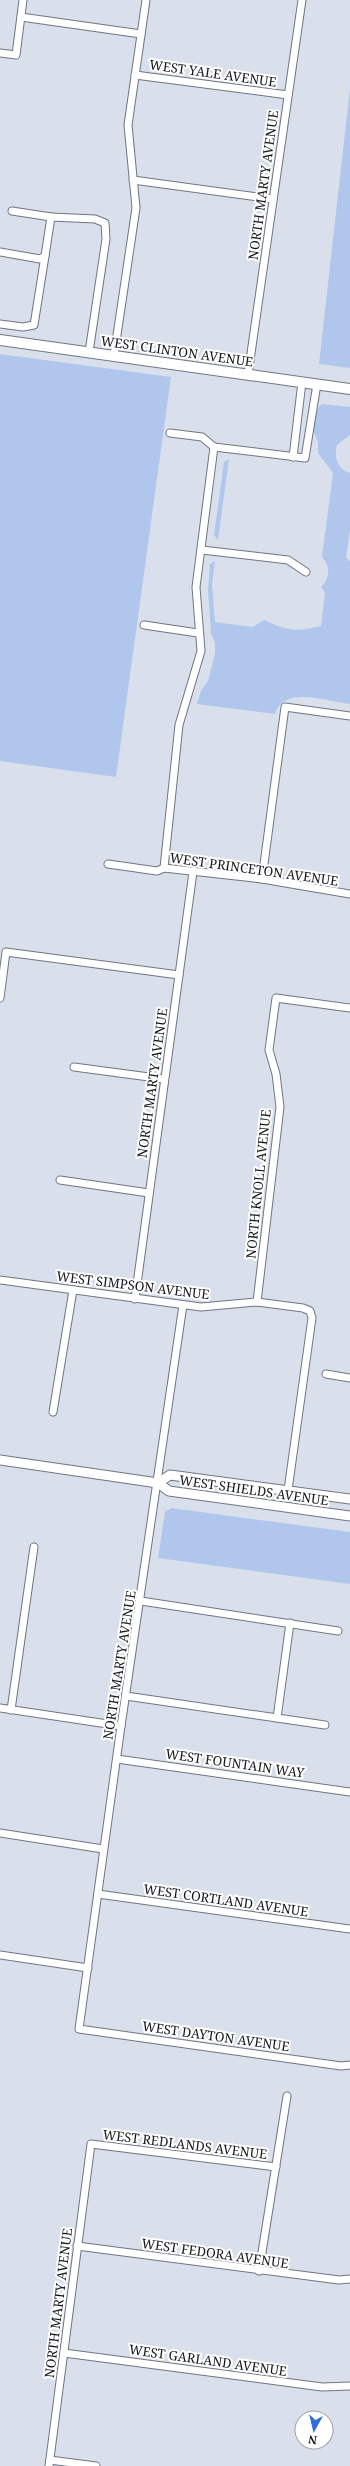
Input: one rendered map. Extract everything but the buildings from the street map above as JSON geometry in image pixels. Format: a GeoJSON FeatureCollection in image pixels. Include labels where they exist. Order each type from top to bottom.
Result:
{"type":"FeatureCollection","features":[{"type":"Feature","properties":{"kind":"main road","name":"WEST CLINTON AVENUE"},"geometry":{"type":"LineString","coordinates":[[0,340],[350,389]]}},
{"type":"Feature","properties":{"kind":"street"},"geometry":{"type":"LineString","coordinates":[[0,53],[16,55],[23,0]]}},
{"type":"Feature","properties":{"kind":"street"},"geometry":{"type":"LineString","coordinates":[[114,355],[136,208],[128,125],[146,0]]}},
{"type":"Feature","properties":{"kind":"street","name":"NORTH MARTY AVENUE"},"geometry":{"type":"LineString","coordinates":[[248,374],[302,0]]}},
{"type":"Feature","properties":{"kind":"street"},"geometry":{"type":"LineString","coordinates":[[22,17],[141,34]]}},
{"type":"Feature","properties":{"kind":"street","name":"WEST YALE AVENUE"},"geometry":{"type":"LineString","coordinates":[[135,75],[288,95]]}},
{"type":"Feature","properties":{"kind":"street"},"geometry":{"type":"LineString","coordinates":[[134,180],[273,199]]}},
{"type":"Feature","properties":{"kind":"street"},"geometry":{"type":"LineString","coordinates":[[12,211],[51,217],[88,218],[105,223],[106,239],[89,352]]}},
{"type":"Feature","properties":{"kind":"street"},"geometry":{"type":"LineString","coordinates":[[0,324],[23,327],[34,325],[51,217]]}},
{"type":"Feature","properties":{"kind":"street"},"geometry":{"type":"LineString","coordinates":[[0,252],[40,259],[45,256]]}},
{"type":"Feature","properties":{"kind":"street"},"geometry":{"type":"LineString","coordinates":[[293,457],[302,382]]}},
{"type":"Feature","properties":{"kind":"street"},"geometry":{"type":"LineString","coordinates":[[170,433],[202,437],[214,447],[305,458],[317,384]]}},
{"type":"Feature","properties":{"kind":"street"},"geometry":{"type":"LineString","coordinates":[[164,868],[179,725],[201,651],[198,633],[196,587],[202,550],[214,447]]}},
{"type":"Feature","properties":{"kind":"street"},"geometry":{"type":"LineString","coordinates":[[202,550],[288,560],[306,572]]}},
{"type":"Feature","properties":{"kind":"street"},"geometry":{"type":"LineString","coordinates":[[144,625],[198,633]]}},
{"type":"Feature","properties":{"kind":"street"},"geometry":{"type":"LineString","coordinates":[[262,879],[285,707],[350,716]]}},
{"type":"Feature","properties":{"kind":"street","name":"WEST PRINCETON AVENUE"},"geometry":{"type":"LineString","coordinates":[[108,864],[157,871],[164,868],[262,879],[350,894]]}},
{"type":"Feature","properties":{"kind":"street","name":"NORTH MARTY AVENUE"},"geometry":{"type":"LineString","coordinates":[[135,1299],[193,872]]}},
{"type":"Feature","properties":{"kind":"street"},"geometry":{"type":"LineString","coordinates":[[0,998],[6,952],[179,975]]}},
{"type":"Feature","properties":{"kind":"street","name":"NORTH KNOLL AVENUE"},"geometry":{"type":"LineString","coordinates":[[257,1302],[280,1107],[276,1074],[269,1050],[276,998],[341,1008],[350,1008]]}},
{"type":"Feature","properties":{"kind":"street"},"geometry":{"type":"LineString","coordinates":[[74,1067],[164,1079]]}},
{"type":"Feature","properties":{"kind":"street"},"geometry":{"type":"LineString","coordinates":[[60,1180],[149,1193]]}},
{"type":"Feature","properties":{"kind":"street","name":"WEST SIMPSON AVENUE"},"geometry":{"type":"LineString","coordinates":[[0,1280],[183,1305],[213,1307],[257,1302],[303,1308],[310,1311],[312,1318],[288,1490]]}},
{"type":"Feature","properties":{"kind":"street"},"geometry":{"type":"LineString","coordinates":[[53,1412],[73,1290]]}},
{"type":"Feature","properties":{"kind":"street","name":"NORTH MARTY AVENUE"},"geometry":{"type":"LineString","coordinates":[[79,2029],[121,1726],[158,1483],[183,1305]]}},
{"type":"Feature","properties":{"kind":"street"},"geometry":{"type":"LineString","coordinates":[[326,1374],[350,1378]]}},
{"type":"Feature","properties":{"kind":"street","name":"WEST SHIELDS AVENUE"},"geometry":{"type":"LineString","coordinates":[[0,1460],[158,1483],[169,1492],[350,1516]]}},
{"type":"Feature","properties":{"kind":"street","name":"WEST SHIELDS AVENUE"},"geometry":{"type":"LineString","coordinates":[[158,1483],[170,1475],[350,1498]]}},
{"type":"Feature","properties":{"kind":"street"},"geometry":{"type":"LineString","coordinates":[[11,1710],[34,1547]]}},
{"type":"Feature","properties":{"kind":"street"},"geometry":{"type":"LineString","coordinates":[[140,1601],[338,1631]]}},
{"type":"Feature","properties":{"kind":"street"},"geometry":{"type":"LineString","coordinates":[[277,1718],[290,1623]]}},
{"type":"Feature","properties":{"kind":"street"},"geometry":{"type":"LineString","coordinates":[[126,1696],[325,1725]]}},
{"type":"Feature","properties":{"kind":"street"},"geometry":{"type":"LineString","coordinates":[[0,1708],[121,1726]]}},
{"type":"Feature","properties":{"kind":"street","name":"WEST FOUNTAIN WAY"},"geometry":{"type":"LineString","coordinates":[[117,1759],[350,1792]]}},
{"type":"Feature","properties":{"kind":"street"},"geometry":{"type":"LineString","coordinates":[[0,1833],[104,1849]]}},
{"type":"Feature","properties":{"kind":"street","name":"WEST CORTLAND AVENUE"},"geometry":{"type":"LineString","coordinates":[[98,1894],[350,1929]]}},
{"type":"Feature","properties":{"kind":"street"},"geometry":{"type":"LineString","coordinates":[[0,1955],[88,1968]]}},
{"type":"Feature","properties":{"kind":"street","name":"WEST DAYTON AVENUE"},"geometry":{"type":"LineString","coordinates":[[79,2029],[341,2066],[350,2065]]}},
{"type":"Feature","properties":{"kind":"street"},"geometry":{"type":"LineString","coordinates":[[259,2271],[288,2096]]}},
{"type":"Feature","properties":{"kind":"street","name":"NORTH MARTY AVENUE"},"geometry":{"type":"LineString","coordinates":[[50,2463],[91,2144]]}},
{"type":"Feature","properties":{"kind":"street","name":"WEST REDLANDS AVENUE"},"geometry":{"type":"LineString","coordinates":[[91,2144],[276,2167]]}},
{"type":"Feature","properties":{"kind":"street","name":"WEST FEDORA AVENUE"},"geometry":{"type":"LineString","coordinates":[[78,2246],[259,2271],[339,2280],[350,2279]]}},
{"type":"Feature","properties":{"kind":"street","name":"WEST GARLAND AVENUE"},"geometry":{"type":"LineString","coordinates":[[64,2353],[322,2387],[350,2386]]}},
{"type":"Feature","properties":{"kind":"street"},"geometry":{"type":"LineString","coordinates":[[50,2463],[96,2466]]}},
{"type":"Feature","properties":{"kind":"shaded area"},"geometry":{"type":"Polygon","coordinates":[[[350,88],[350,368],[319,364],[350,88]]]}},
{"type":"Feature","properties":{"kind":"shaded area"},"geometry":{"type":"Polygon","coordinates":[[[0,354],[171,377],[116,777],[0,761],[0,354]]]}},
{"type":"Feature","properties":{"kind":"shaded area"},"geometry":{"type":"Polygon","coordinates":[[[322,404],[350,407],[350,435],[337,445],[336,458],[339,466],[350,473],[350,530],[346,557],[350,562],[350,704],[319,698],[297,697],[287,700],[280,705],[275,714],[197,704],[201,691],[208,681],[215,653],[215,643],[211,633],[208,590],[210,564],[215,561],[212,585],[215,622],[253,627],[264,620],[279,626],[298,630],[321,626],[325,593],[321,587],[328,576],[327,564],[322,557],[333,473],[318,453],[318,442],[313,430],[316,410],[322,404]]]}},
{"type":"Feature","properties":{"kind":"shaded area"},"geometry":{"type":"Polygon","coordinates":[[[229,459],[218,540],[214,535],[224,462],[229,459]]]}},
{"type":"Feature","properties":{"kind":"shaded area"},"geometry":{"type":"Polygon","coordinates":[[[171,1508],[350,1532],[350,1584],[158,1558],[165,1512],[171,1508]]]}}]}
